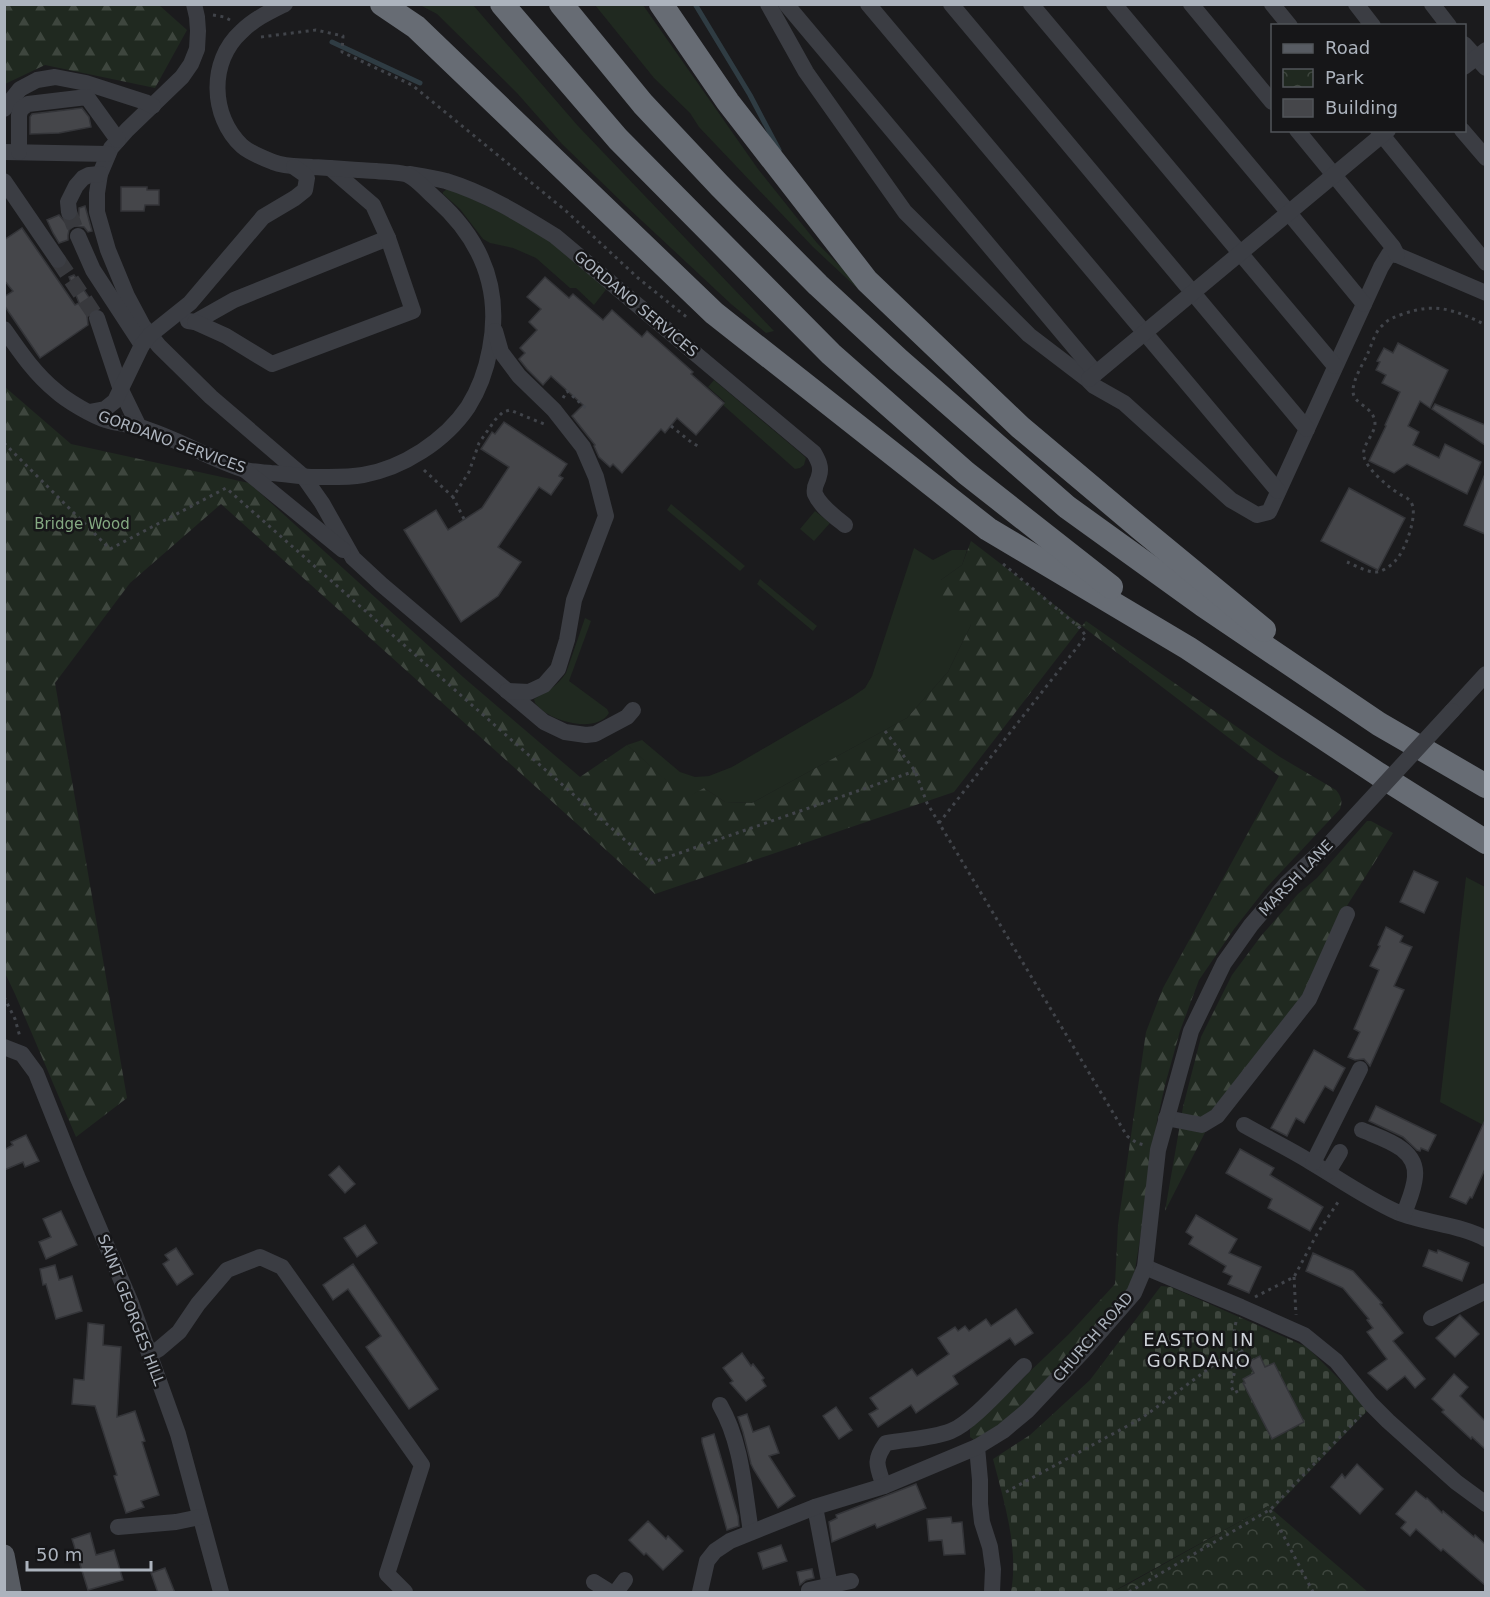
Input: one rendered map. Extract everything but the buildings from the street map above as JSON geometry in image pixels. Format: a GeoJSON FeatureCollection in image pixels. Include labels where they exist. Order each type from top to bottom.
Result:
{"type":"FeatureCollection","features":[{"type":"Feature","properties":{"kind":"highway"},"geometry":{"type":"LineString","coordinates":[[382,4],[416,27],[714,313],[988,529],[1188,648],[1485,842]]}},
{"type":"Feature","properties":{"kind":"highway"},"geometry":{"type":"LineString","coordinates":[[502,4],[618,139],[831,354],[966,473],[1188,648]]}},
{"type":"Feature","properties":{"kind":"highway"},"geometry":{"type":"LineString","coordinates":[[561,4],[643,104],[818,285],[899,360],[1067,507],[1203,605],[1379,724],[1485,786]]}},
{"type":"Feature","properties":{"kind":"highway"},"geometry":{"type":"LineString","coordinates":[[661,4],[728,102],[867,281],[1020,427],[1379,724]]}},
{"type":"Feature","properties":{"kind":"main road"},"geometry":{"type":"LineString","coordinates":[[4,1555],[11,1593]]}},
{"type":"Feature","properties":{"kind":"street"},"geometry":{"type":"LineString","coordinates":[[146,340],[108,250],[98,212],[97,193],[100,174],[111,148],[191,64],[197,49],[198,31],[194,4]]}},
{"type":"Feature","properties":{"kind":"street","name":"GORDANO SERVICES"},"geometry":{"type":"LineString","coordinates":[[285,4],[261,16],[240,32],[225,51],[218,68],[220,106],[233,136],[243,148],[275,163],[294,167],[408,174],[445,181],[484,196],[520,214],[555,236],[814,453],[820,463],[820,476],[815,485],[815,493],[845,525]]}},
{"type":"Feature","properties":{"kind":"street"},"geometry":{"type":"LineString","coordinates":[[768,4],[806,72],[905,212],[1029,335],[1092,376]]}},
{"type":"Feature","properties":{"kind":"street"},"geometry":{"type":"LineString","coordinates":[[786,4],[1092,376],[1094,386],[1124,404],[1231,500],[1257,515],[1269,512],[1389,254],[1397,255],[1485,293]]}},
{"type":"Feature","properties":{"kind":"street"},"geometry":{"type":"LineString","coordinates":[[867,4],[1278,491]]}},
{"type":"Feature","properties":{"kind":"street"},"geometry":{"type":"LineString","coordinates":[[951,4],[1307,429]]}},
{"type":"Feature","properties":{"kind":"street"},"geometry":{"type":"LineString","coordinates":[[1031,4],[1335,366]]}},
{"type":"Feature","properties":{"kind":"street"},"geometry":{"type":"LineString","coordinates":[[1114,4],[1364,304]]}},
{"type":"Feature","properties":{"kind":"street"},"geometry":{"type":"LineString","coordinates":[[1191,4],[1271,101]]}},
{"type":"Feature","properties":{"kind":"street"},"geometry":{"type":"LineString","coordinates":[[1272,4],[1288,24]]}},
{"type":"Feature","properties":{"kind":"street"},"geometry":{"type":"LineString","coordinates":[[1356,4],[1371,24]]}},
{"type":"Feature","properties":{"kind":"street"},"geometry":{"type":"LineString","coordinates":[[1432,4],[1447,24]]}},
{"type":"Feature","properties":{"kind":"street"},"geometry":{"type":"LineString","coordinates":[[1466,46],[1478,61]]}},
{"type":"Feature","properties":{"kind":"street"},"geometry":{"type":"LineString","coordinates":[[4,109],[21,89],[37,80],[55,77],[86,83],[153,106]]}},
{"type":"Feature","properties":{"kind":"street"},"geometry":{"type":"LineString","coordinates":[[108,154],[12,152],[21,110],[28,104],[87,97],[118,140]]}},
{"type":"Feature","properties":{"kind":"street"},"geometry":{"type":"LineString","coordinates":[[1299,132],[1393,247],[1397,255]]}},
{"type":"Feature","properties":{"kind":"street"},"geometry":{"type":"LineString","coordinates":[[1092,376],[1383,132],[1485,263]]}},
{"type":"Feature","properties":{"kind":"street"},"geometry":{"type":"LineString","coordinates":[[1464,132],[1485,158]]}},
{"type":"Feature","properties":{"kind":"street"},"geometry":{"type":"LineString","coordinates":[[89,411],[105,409],[115,401],[146,340],[190,303],[263,217],[295,198],[305,189],[307,178],[294,167]]}},
{"type":"Feature","properties":{"kind":"street"},"geometry":{"type":"LineString","coordinates":[[171,319],[195,322],[226,336],[272,364],[413,311],[388,238],[373,205],[330,168]]}},
{"type":"Feature","properties":{"kind":"street"},"geometry":{"type":"LineString","coordinates":[[69,212],[68,202],[76,186],[88,175],[100,174]]}},
{"type":"Feature","properties":{"kind":"street","name":"GORDANO SERVICES"},"geometry":{"type":"LineString","coordinates":[[4,329],[26,362],[57,392],[89,411],[107,421],[139,427],[245,470],[303,476],[346,477],[393,466],[436,440],[460,418],[479,391],[488,361],[494,327],[492,292],[481,258],[465,228],[408,174]]}},
{"type":"Feature","properties":{"kind":"street"},"geometry":{"type":"LineString","coordinates":[[4,181],[58,260]]}},
{"type":"Feature","properties":{"kind":"street"},"geometry":{"type":"LineString","coordinates":[[78,236],[93,270],[146,340],[159,346],[212,398],[303,476],[322,503],[353,558]]}},
{"type":"Feature","properties":{"kind":"street"},"geometry":{"type":"LineString","coordinates":[[195,322],[234,300],[388,238]]}},
{"type":"Feature","properties":{"kind":"street"},"geometry":{"type":"LineString","coordinates":[[97,318],[121,390],[139,427]]}},
{"type":"Feature","properties":{"kind":"street"},"geometry":{"type":"LineString","coordinates":[[494,327],[501,352],[519,376],[554,410],[583,447],[596,477],[606,516],[574,600],[567,639],[558,669],[544,685],[530,692],[507,691]]}},
{"type":"Feature","properties":{"kind":"street"},"geometry":{"type":"LineString","coordinates":[[245,470],[353,558],[389,592],[544,722],[565,732],[595,734],[627,717],[633,710]]}},
{"type":"Feature","properties":{"kind":"street","name":"MARSH LANE"},"geometry":{"type":"LineString","coordinates":[[1145,1267],[1158,1150],[1166,1118],[1191,1031],[1224,963],[1251,924],[1287,883],[1333,840],[1485,674]]}},
{"type":"Feature","properties":{"kind":"street"},"geometry":{"type":"LineString","coordinates":[[1166,1118],[1202,1125],[1217,1116],[1309,999],[1347,914]]}},
{"type":"Feature","properties":{"kind":"street","name":"SAINT GEORGES HILL"},"geometry":{"type":"LineString","coordinates":[[10,1050],[36,1073],[131,1303],[178,1434],[221,1593]]}},
{"type":"Feature","properties":{"kind":"street"},"geometry":{"type":"LineString","coordinates":[[1316,1165],[1360,1069]]}},
{"type":"Feature","properties":{"kind":"street"},"geometry":{"type":"LineString","coordinates":[[1244,1125],[1373,1199],[1404,1214],[1485,1239]]}},
{"type":"Feature","properties":{"kind":"street"},"geometry":{"type":"LineString","coordinates":[[1362,1130],[1396,1145],[1411,1158],[1416,1175],[1404,1214]]}},
{"type":"Feature","properties":{"kind":"street"},"geometry":{"type":"LineString","coordinates":[[1316,1165],[1340,1152]]}},
{"type":"Feature","properties":{"kind":"street"},"geometry":{"type":"LineString","coordinates":[[150,1354],[179,1332],[198,1304],[227,1270],[260,1257],[282,1267],[422,1466],[387,1574],[405,1593]]}},
{"type":"Feature","properties":{"kind":"street"},"geometry":{"type":"LineString","coordinates":[[1145,1267],[1241,1306],[1304,1335],[1336,1362],[1371,1404],[1456,1482],[1485,1504]]}},
{"type":"Feature","properties":{"kind":"street","name":"CHURCH ROAD"},"geometry":{"type":"LineString","coordinates":[[700,1593],[707,1561],[715,1551],[730,1541],[815,1507],[884,1486],[977,1447],[1003,1431],[1028,1410],[1088,1347],[1134,1293],[1145,1267]]}},
{"type":"Feature","properties":{"kind":"street"},"geometry":{"type":"LineString","coordinates":[[1431,1318],[1485,1291]]}},
{"type":"Feature","properties":{"kind":"street"},"geometry":{"type":"LineString","coordinates":[[884,1486],[877,1462],[878,1455],[886,1443],[951,1431],[966,1422],[1015,1368]]}},
{"type":"Feature","properties":{"kind":"street"},"geometry":{"type":"LineString","coordinates":[[720,1405],[729,1420],[736,1440],[751,1532]]}},
{"type":"Feature","properties":{"kind":"street"},"geometry":{"type":"LineString","coordinates":[[977,1447],[982,1522],[990,1547],[993,1569],[992,1593]]}},
{"type":"Feature","properties":{"kind":"street"},"geometry":{"type":"LineString","coordinates":[[815,1507],[830,1586]]}},
{"type":"Feature","properties":{"kind":"street"},"geometry":{"type":"LineString","coordinates":[[118,1527],[176,1522],[200,1517]]}},
{"type":"Feature","properties":{"kind":"street"},"geometry":{"type":"LineString","coordinates":[[808,1590],[851,1581]]}},
{"type":"Feature","properties":{"kind":"street"},"geometry":{"type":"LineString","coordinates":[[594,1582],[610,1593]]}},
{"type":"Feature","properties":{"kind":"path"},"geometry":{"type":"LineString","coordinates":[[245,28],[258,38],[316,30],[343,36],[342,52],[412,85],[566,211],[638,278],[692,321]]}},
{"type":"Feature","properties":{"kind":"path"},"geometry":{"type":"LineString","coordinates":[[1347,562],[1370,571],[1381,571],[1395,562],[1412,526],[1413,506],[1410,501],[1387,485],[1366,463],[1363,454],[1375,423],[1372,412],[1357,400],[1352,390],[1379,328],[1395,317],[1433,307],[1467,316],[1485,325]]}},
{"type":"Feature","properties":{"kind":"path"},"geometry":{"type":"LineString","coordinates":[[453,497],[469,472],[479,443],[503,412],[510,410],[546,425],[567,391],[588,410]]}},
{"type":"Feature","properties":{"kind":"path"},"geometry":{"type":"LineString","coordinates":[[671,426],[701,448]]}},
{"type":"Feature","properties":{"kind":"path"},"geometry":{"type":"LineString","coordinates":[[4,443],[110,549],[226,488],[651,863],[915,771]]}},
{"type":"Feature","properties":{"kind":"path"},"geometry":{"type":"LineString","coordinates":[[413,456],[422,468],[453,497],[464,519]]}},
{"type":"Feature","properties":{"kind":"path"},"geometry":{"type":"LineString","coordinates":[[939,823],[1086,636],[1080,628],[1003,563]]}},
{"type":"Feature","properties":{"kind":"path"},"geometry":{"type":"LineString","coordinates":[[885,730],[915,771],[927,803],[1127,1136],[1137,1143],[1158,1150]]}},
{"type":"Feature","properties":{"kind":"path"},"geometry":{"type":"LineString","coordinates":[[4,997],[17,1026],[10,1050]]}},
{"type":"Feature","properties":{"kind":"path"},"geometry":{"type":"LineString","coordinates":[[1298,1332],[1294,1278],[1317,1234],[1349,1185]]}},
{"type":"Feature","properties":{"kind":"path"},"geometry":{"type":"LineString","coordinates":[[1253,1360],[1239,1349],[1234,1340],[1234,1330],[1241,1306],[1259,1294],[1294,1278]]}},
{"type":"Feature","properties":{"kind":"path"},"geometry":{"type":"LineString","coordinates":[[1238,1391],[1234,1393],[1231,1386],[1239,1349]]}},
{"type":"Feature","properties":{"kind":"path"},"geometry":{"type":"LineString","coordinates":[[1006,1492],[1142,1418],[1239,1349]]}},
{"type":"Feature","properties":{"kind":"path"},"geometry":{"type":"LineString","coordinates":[[1129,1593],[1270,1510],[1371,1404]]}},
{"type":"Feature","properties":{"kind":"path"},"geometry":{"type":"LineString","coordinates":[[1270,1510],[1313,1593]]}},
{"type":"Feature","properties":{"kind":"green space"},"geometry":{"type":"Polygon","coordinates":[[[4,5],[159,5],[187,30],[155,88],[45,65],[5,84],[4,5]]]}},
{"type":"Feature","properties":{"kind":"green space"},"geometry":{"type":"Polygon","coordinates":[[[420,5],[473,5],[578,126],[774,331],[766,333],[731,304],[562,144],[517,93],[437,14],[420,5]]]}},
{"type":"Feature","properties":{"kind":"green space"},"geometry":{"type":"Polygon","coordinates":[[[595,5],[643,5],[758,169],[817,243],[859,285],[858,289],[813,247],[699,127],[690,113],[654,78],[595,5]]]}},
{"type":"Feature","properties":{"kind":"green space"},"geometry":{"type":"Polygon","coordinates":[[[447,189],[534,229],[608,287],[594,305],[576,288],[570,288],[536,258],[483,239],[460,209],[443,194],[447,189]]]}},
{"type":"Feature","properties":{"kind":"green space"},"geometry":{"type":"Polygon","coordinates":[[[714,380],[803,455],[806,458],[804,465],[795,469],[723,405],[725,402],[708,387],[714,380]]]}},
{"type":"Feature","properties":{"kind":"green space","name":"Bridge Wood"},"geometry":{"type":"Polygon","coordinates":[[[5,387],[71,444],[249,483],[463,677],[580,777],[627,745],[686,798],[704,788],[725,802],[752,803],[907,718],[948,672],[971,625],[939,602],[941,580],[962,565],[971,541],[1082,626],[954,792],[655,894],[221,504],[130,583],[55,683],[127,1098],[76,1137],[5,973],[5,387]]]}},
{"type":"Feature","properties":{"kind":"green space"},"geometry":{"type":"Polygon","coordinates":[[[671,504],[745,566],[740,571],[667,510],[671,504]]]}},
{"type":"Feature","properties":{"kind":"green space"},"geometry":{"type":"Polygon","coordinates":[[[815,511],[830,523],[814,541],[800,529],[815,511]]]}},
{"type":"Feature","properties":{"kind":"green space"},"geometry":{"type":"Polygon","coordinates":[[[914,548],[933,560],[952,550],[967,550],[962,565],[941,580],[971,625],[948,672],[907,718],[752,803],[725,802],[704,788],[686,799],[627,745],[642,740],[680,772],[695,777],[709,776],[732,767],[852,697],[865,688],[872,676],[914,548]]]}},
{"type":"Feature","properties":{"kind":"green space"},"geometry":{"type":"Polygon","coordinates":[[[760,579],[817,626],[813,631],[757,584],[760,579]]]}},
{"type":"Feature","properties":{"kind":"green space"},"geometry":{"type":"Polygon","coordinates":[[[585,618],[591,621],[569,681],[607,709],[609,713],[597,722],[579,724],[553,717],[539,707],[534,699],[552,688],[566,673],[585,618]]]}},
{"type":"Feature","properties":{"kind":"green space"},"geometry":{"type":"Polygon","coordinates":[[[1086,621],[1280,757],[1336,790],[1341,804],[1340,809],[1267,887],[1234,929],[1199,980],[1180,1031],[1165,1085],[1157,1121],[1134,1276],[1126,1294],[1025,1405],[977,1442],[970,1437],[970,1429],[1069,1334],[1115,1284],[1118,1225],[1146,1032],[1163,988],[1279,776],[1082,626],[1086,621]]]}},
{"type":"Feature","properties":{"kind":"green space"},"geometry":{"type":"Polygon","coordinates":[[[1367,821],[1393,833],[1343,912],[1306,997],[1215,1113],[1165,1211],[1183,1107],[1201,1037],[1232,975],[1261,936],[1298,894],[1317,878],[1367,821]]]}},
{"type":"Feature","properties":{"kind":"green space"},"geometry":{"type":"Polygon","coordinates":[[[1466,877],[1485,887],[1485,1126],[1440,1102],[1466,877]]]}},
{"type":"Feature","properties":{"kind":"green space"},"geometry":{"type":"Polygon","coordinates":[[[1161,1286],[1171,1287],[1307,1347],[1369,1409],[1273,1510],[1268,1506],[1112,1592],[1011,1592],[1012,1542],[993,1459],[1030,1435],[1090,1380],[1161,1286]]]}},
{"type":"Feature","properties":{"kind":"green space"},"geometry":{"type":"Polygon","coordinates":[[[1268,1506],[1368,1592],[1112,1592],[1130,1583],[1268,1506]]]}},
{"type":"Feature","properties":{"kind":"waterway"},"geometry":{"type":"LineString","coordinates":[[695,4],[750,95],[779,150]]}},
{"type":"Feature","properties":{"kind":"waterway"},"geometry":{"type":"LineString","coordinates":[[332,42],[420,83]]}},
{"type":"Feature","properties":{"kind":"tunnel"},"geometry":{"type":"LineString","coordinates":[[69,212],[78,236]]}},
{"type":"Feature","properties":{"kind":"tunnel"},"geometry":{"type":"LineString","coordinates":[[58,260],[97,318]]}},
{"type":"Feature","properties":{"kind":"district","name":"EASTON IN GORDANO"},"geometry":{"type":"Point","coordinates":[1199,1349]}}]}
